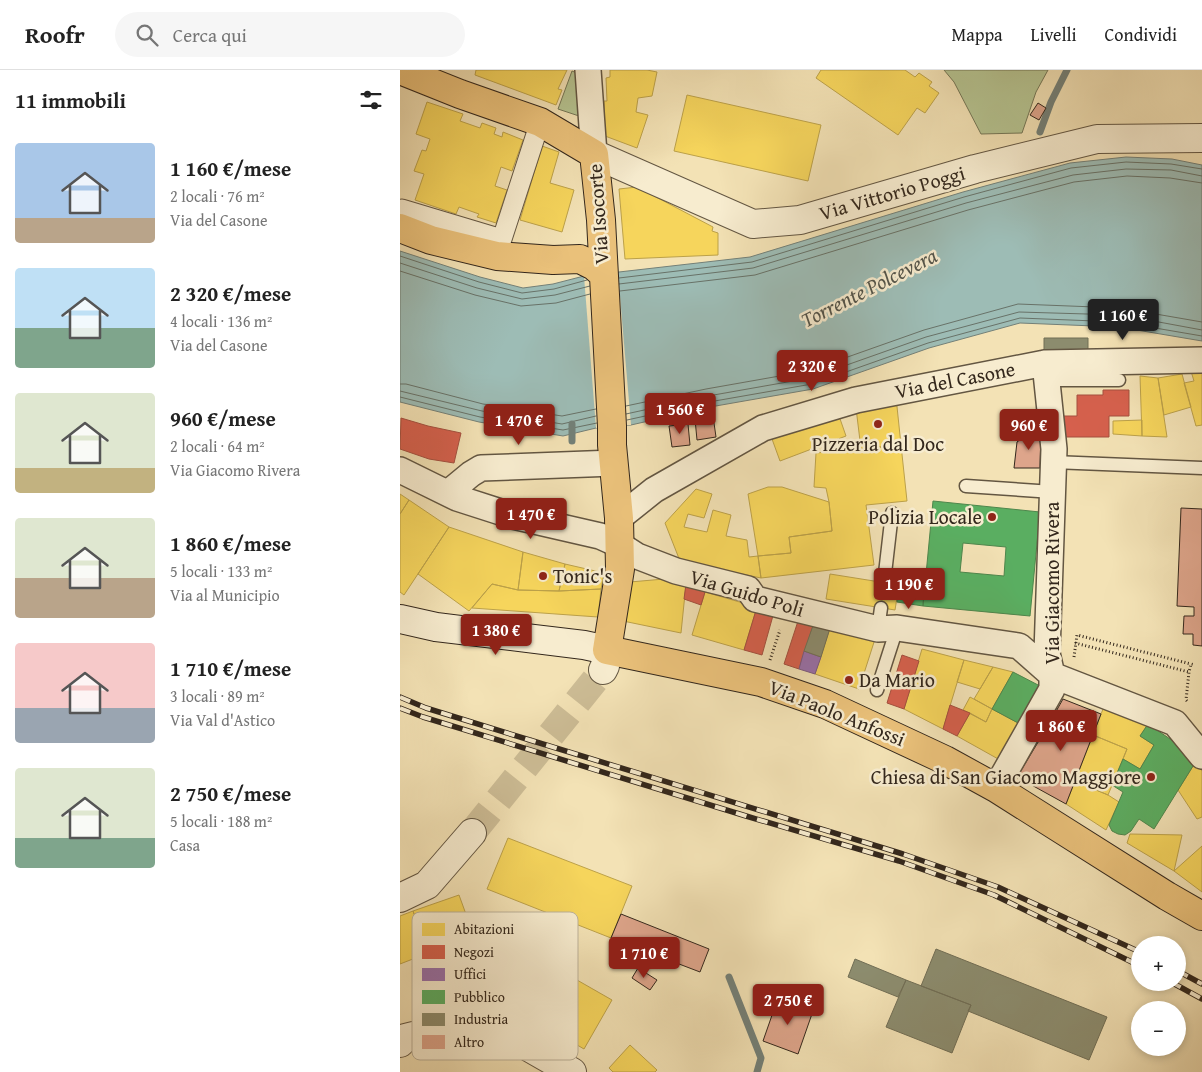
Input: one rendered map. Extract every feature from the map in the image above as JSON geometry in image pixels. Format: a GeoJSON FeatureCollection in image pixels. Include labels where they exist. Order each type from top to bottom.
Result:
{"type":"FeatureCollection","features":[{"type":"Feature","properties":{"kind":"main road","name":"Via Isocorte"},"geometry":{"type":"LineString","coordinates":[[400,70],[460,94],[540,122],[594,154],[600,220],[620,557],[605,660]]}},
{"type":"Feature","properties":{"kind":"main road"},"geometry":{"type":"LineString","coordinates":[[580,259],[594,240],[600,220]]}},
{"type":"Feature","properties":{"kind":"main road"},"geometry":{"type":"LineString","coordinates":[[400,228],[431,240],[497,256],[553,260],[580,259],[594,266],[603,274]]}},
{"type":"Feature","properties":{"kind":"main road","name":"Via Paolo Anfossi"},"geometry":{"type":"LineString","coordinates":[[605,660],[761,682],[825,704],[945,760],[996,788],[1202,916]]}},
{"type":"Feature","properties":{"kind":"street","name":"Via Isocorte"},"geometry":{"type":"LineString","coordinates":[[588,70],[594,154]]}},
{"type":"Feature","properties":{"kind":"street"},"geometry":{"type":"LineString","coordinates":[[400,210],[502,239],[540,122]]}},
{"type":"Feature","properties":{"kind":"street","name":"Via Vittorio Poggi"},"geometry":{"type":"LineString","coordinates":[[594,154],[753,224],[800,220],[975,169],[1097,139],[1202,138]]}},
{"type":"Feature","properties":{"kind":"street","name":"Via del Casone"},"geometry":{"type":"LineString","coordinates":[[619,518],[654,490],[763,428],[856,400],[1052,374],[1202,360]]}},
{"type":"Feature","properties":{"kind":"street","name":"Via Giacomo Rivera"},"geometry":{"type":"LineString","coordinates":[[1052,374],[1054,462],[1049,492],[1048,653],[1052,675]]}},
{"type":"Feature","properties":{"kind":"street"},"geometry":{"type":"LineString","coordinates":[[453,496],[471,474],[481,468],[614,463]]}},
{"type":"Feature","properties":{"kind":"street","name":"Via Guido Poli"},"geometry":{"type":"LineString","coordinates":[[400,470],[453,496],[513,516],[600,536],[620,557],[637,556],[676,571],[748,589],[755,599],[887,627],[1019,646],[1052,675],[1175,723],[1202,756]]}},
{"type":"Feature","properties":{"kind":"street","name":"Via Paolo Anfossi"},"geometry":{"type":"LineString","coordinates":[[400,619],[436,627],[584,645],[605,660]]}},
{"type":"Feature","properties":{"kind":"street"},"geometry":{"type":"LineString","coordinates":[[996,788],[1052,689],[1052,675]]}},
{"type":"Feature","properties":{"kind":"street"},"geometry":{"type":"LineString","coordinates":[[1175,723],[1202,726]]}},
{"type":"Feature","properties":{"kind":"street"},"geometry":{"type":"LineString","coordinates":[[400,898],[427,885],[472,833]]}},
{"type":"Feature","properties":{"kind":"street"},"geometry":{"type":"LineString","coordinates":[[400,1043],[405,1038],[412,1036]]}},
{"type":"Feature","properties":{"kind":"street"},"geometry":{"type":"LineString","coordinates":[[551,1060],[572,1072]]}},
{"type":"Feature","properties":{"kind":"lane"},"geometry":{"type":"LineString","coordinates":[[1052,374],[1119,380]]}},
{"type":"Feature","properties":{"kind":"lane"},"geometry":{"type":"LineString","coordinates":[[1054,462],[1202,468]]}},
{"type":"Feature","properties":{"kind":"lane","name":"Via Giacomo Rivera"},"geometry":{"type":"LineString","coordinates":[[966,486],[1049,492]]}},
{"type":"Feature","properties":{"kind":"lane"},"geometry":{"type":"LineString","coordinates":[[884,582],[892,512]]}},
{"type":"Feature","properties":{"kind":"lane"},"geometry":{"type":"LineString","coordinates":[[877,690],[887,627]]}},
{"type":"Feature","properties":{"kind":"path"},"geometry":{"type":"LineString","coordinates":[[772,654],[781,626]]}},
{"type":"Feature","properties":{"kind":"path"},"geometry":{"type":"LineString","coordinates":[[1186,700],[1189,672],[1193,664],[1077,635],[1075,643],[1189,672]]}},
{"type":"Feature","properties":{"kind":"path"},"geometry":{"type":"LineString","coordinates":[[1117,654],[1119,646]]}},
{"type":"Feature","properties":{"kind":"green space"},"geometry":{"type":"Polygon","coordinates":[[[944,70],[1048,70],[1036,92],[1022,133],[981,134],[954,82],[944,70]]]}},
{"type":"Feature","properties":{"kind":"green space"},"geometry":{"type":"Polygon","coordinates":[[[572,71],[579,74],[579,116],[558,109],[572,71]]]}},
{"type":"Feature","properties":{"kind":"water","name":"Torrente Polcevera"},"geometry":{"type":"Polygon","coordinates":[[[1126,157],[1172,159],[1202,165],[1202,341],[1119,327],[1020,323],[929,348],[813,389],[710,407],[631,425],[596,428],[563,436],[479,422],[400,402],[400,251],[480,277],[523,288],[553,284],[584,276],[750,257],[963,192],[1070,163],[1126,157]]]}},
{"type":"Feature","properties":{"kind":"pier"},"geometry":{"type":"Polygon","coordinates":[[[618,273],[631,425],[596,428],[584,276],[618,273]]]}},
{"type":"Feature","properties":{"kind":"building: Abitazioni"},"geometry":{"type":"Polygon","coordinates":[[[476,70],[567,70],[558,89],[562,90],[556,105],[475,75],[476,70]]]}},
{"type":"Feature","properties":{"kind":"building: Abitazioni"},"geometry":{"type":"Polygon","coordinates":[[[610,70],[647,70],[657,72],[652,96],[638,98],[636,112],[648,115],[637,148],[605,136],[604,101],[607,101],[606,78],[610,77],[610,70]]]}},
{"type":"Feature","properties":{"kind":"building: Abitazioni"},"geometry":{"type":"Polygon","coordinates":[[[821,70],[905,70],[915,77],[919,73],[932,82],[929,86],[939,93],[925,113],[917,108],[898,135],[816,78],[821,70]]]}},
{"type":"Feature","properties":{"kind":"building: Abitazioni"},"geometry":{"type":"Polygon","coordinates":[[[687,95],[821,125],[808,181],[674,151],[687,95]]]}},
{"type":"Feature","properties":{"kind":"building: Abitazioni"},"geometry":{"type":"Polygon","coordinates":[[[427,102],[463,114],[460,121],[480,128],[482,123],[496,128],[494,134],[502,137],[503,132],[523,140],[512,171],[501,167],[495,186],[507,190],[496,223],[477,217],[479,214],[459,207],[456,214],[415,200],[424,174],[414,171],[422,150],[426,151],[430,139],[416,134],[427,102]]]}},
{"type":"Feature","properties":{"kind":"building: Abitazioni"},"geometry":{"type":"Polygon","coordinates":[[[542,146],[559,152],[550,183],[574,190],[562,232],[520,220],[542,146]]]}},
{"type":"Feature","properties":{"kind":"building: Abitazioni"},"geometry":{"type":"Polygon","coordinates":[[[637,187],[713,227],[712,231],[718,233],[718,255],[625,259],[619,189],[637,187]]]}},
{"type":"Feature","properties":{"kind":"building: Abitazioni"},"geometry":{"type":"Polygon","coordinates":[[[1202,365],[1202,425],[1196,426],[1184,383],[1194,381],[1190,368],[1202,365]]]}},
{"type":"Feature","properties":{"kind":"building: Abitazioni"},"geometry":{"type":"Polygon","coordinates":[[[1182,374],[1191,407],[1164,415],[1158,378],[1182,374]]]}},
{"type":"Feature","properties":{"kind":"building: Abitazioni"},"geometry":{"type":"Polygon","coordinates":[[[1140,376],[1158,378],[1167,437],[1142,436],[1140,376]]]}},
{"type":"Feature","properties":{"kind":"building: Abitazioni"},"geometry":{"type":"Polygon","coordinates":[[[896,397],[901,445],[861,449],[856,408],[896,397]]]}},
{"type":"Feature","properties":{"kind":"building: Abitazioni"},"geometry":{"type":"Polygon","coordinates":[[[838,413],[846,436],[780,461],[772,439],[838,413]]]}},
{"type":"Feature","properties":{"kind":"building: Abitazioni"},"geometry":{"type":"Polygon","coordinates":[[[1142,420],[1142,436],[1113,434],[1113,421],[1142,420]]]}},
{"type":"Feature","properties":{"kind":"building: Abitazioni"},"geometry":{"type":"Polygon","coordinates":[[[901,445],[907,501],[866,505],[874,565],[761,578],[758,556],[791,553],[789,537],[832,531],[826,488],[814,487],[816,453],[901,445]]]}},
{"type":"Feature","properties":{"kind":"building: Abitazioni"},"geometry":{"type":"Polygon","coordinates":[[[768,487],[782,487],[829,502],[832,531],[789,537],[791,553],[758,556],[748,494],[768,487]]]}},
{"type":"Feature","properties":{"kind":"building: Abitazioni"},"geometry":{"type":"Polygon","coordinates":[[[696,489],[712,494],[704,518],[688,514],[684,527],[707,532],[713,510],[731,515],[726,536],[747,540],[749,557],[758,556],[761,578],[680,561],[665,523],[696,489]]]}},
{"type":"Feature","properties":{"kind":"building: Abitazioni"},"geometry":{"type":"Polygon","coordinates":[[[400,494],[409,500],[400,514],[400,494]]]}},
{"type":"Feature","properties":{"kind":"building: Abitazioni"},"geometry":{"type":"Polygon","coordinates":[[[409,500],[449,527],[404,595],[400,592],[400,514],[409,500]]]}},
{"type":"Feature","properties":{"kind":"building: Abitazioni"},"geometry":{"type":"Polygon","coordinates":[[[449,527],[523,552],[518,590],[492,584],[469,611],[418,574],[449,527]]]}},
{"type":"Feature","properties":{"kind":"building: Abitazioni"},"geometry":{"type":"Polygon","coordinates":[[[523,552],[565,564],[559,591],[518,590],[523,552]]]}},
{"type":"Feature","properties":{"kind":"building: Abitazioni"},"geometry":{"type":"Polygon","coordinates":[[[565,564],[604,573],[601,589],[559,591],[565,564]]]}},
{"type":"Feature","properties":{"kind":"building: Abitazioni"},"geometry":{"type":"Polygon","coordinates":[[[830,574],[899,585],[895,610],[826,599],[830,574]]]}},
{"type":"Feature","properties":{"kind":"building: Abitazioni"},"geometry":{"type":"Polygon","coordinates":[[[664,579],[686,584],[681,633],[623,621],[630,582],[664,579]]]}},
{"type":"Feature","properties":{"kind":"building: Abitazioni"},"geometry":{"type":"Polygon","coordinates":[[[492,584],[518,590],[601,589],[598,617],[472,608],[492,584]]]}},
{"type":"Feature","properties":{"kind":"building: Abitazioni"},"geometry":{"type":"Polygon","coordinates":[[[705,592],[757,607],[744,650],[692,635],[705,592]]]}},
{"type":"Feature","properties":{"kind":"building: Abitazioni"},"geometry":{"type":"Polygon","coordinates":[[[831,625],[875,639],[859,689],[815,674],[831,625]]]}},
{"type":"Feature","properties":{"kind":"building: Abitazioni"},"geometry":{"type":"Polygon","coordinates":[[[922,649],[964,660],[943,729],[904,709],[922,649]]]}},
{"type":"Feature","properties":{"kind":"building: Abitazioni"},"geometry":{"type":"Polygon","coordinates":[[[964,660],[993,667],[980,689],[957,682],[964,660]]]}},
{"type":"Feature","properties":{"kind":"building: Abitazioni"},"geometry":{"type":"Polygon","coordinates":[[[993,667],[1013,672],[992,709],[974,699],[993,667]]]}},
{"type":"Feature","properties":{"kind":"building: Abitazioni"},"geometry":{"type":"Polygon","coordinates":[[[970,697],[992,709],[986,722],[963,710],[970,697]]]}},
{"type":"Feature","properties":{"kind":"building: Abitazioni"},"geometry":{"type":"Polygon","coordinates":[[[992,709],[1020,724],[1000,760],[957,736],[970,713],[986,722],[992,709]]]}},
{"type":"Feature","properties":{"kind":"building: Abitazioni"},"geometry":{"type":"Polygon","coordinates":[[[1103,709],[1148,724],[1140,736],[1154,745],[1140,769],[1123,759],[1127,749],[1093,735],[1103,709]]]}},
{"type":"Feature","properties":{"kind":"building: Abitazioni"},"geometry":{"type":"Polygon","coordinates":[[[1093,735],[1127,749],[1108,795],[1075,781],[1093,735]]]}},
{"type":"Feature","properties":{"kind":"building: Abitazioni"},"geometry":{"type":"Polygon","coordinates":[[[1195,763],[1202,771],[1202,817],[1197,819],[1178,790],[1195,763]]]}},
{"type":"Feature","properties":{"kind":"building: Abitazioni"},"geometry":{"type":"Polygon","coordinates":[[[1075,781],[1108,795],[1119,802],[1106,830],[1066,804],[1075,781]]]}},
{"type":"Feature","properties":{"kind":"building: Abitazioni"},"geometry":{"type":"Polygon","coordinates":[[[1130,834],[1182,835],[1174,871],[1127,843],[1130,834]]]}},
{"type":"Feature","properties":{"kind":"building: Abitazioni"},"geometry":{"type":"Polygon","coordinates":[[[508,838],[632,886],[611,938],[578,925],[578,912],[545,912],[487,889],[508,838]]]}},
{"type":"Feature","properties":{"kind":"building: Abitazioni"},"geometry":{"type":"Polygon","coordinates":[[[1202,846],[1202,892],[1174,871],[1202,846]]]}},
{"type":"Feature","properties":{"kind":"building: Abitazioni"},"geometry":{"type":"Polygon","coordinates":[[[459,895],[465,912],[413,912],[459,895]]]}},
{"type":"Feature","properties":{"kind":"building: Abitazioni"},"geometry":{"type":"Polygon","coordinates":[[[413,912],[412,959],[400,964],[400,916],[413,912]]]}},
{"type":"Feature","properties":{"kind":"building: Abitazioni"},"geometry":{"type":"Polygon","coordinates":[[[578,981],[612,1000],[584,1049],[578,1045],[578,981]]]}},
{"type":"Feature","properties":{"kind":"building: Abitazioni"},"geometry":{"type":"Polygon","coordinates":[[[630,1045],[657,1070],[655,1072],[613,1072],[609,1068],[630,1045]]]}},
{"type":"Feature","properties":{"kind":"building: Negozi"},"geometry":{"type":"Polygon","coordinates":[[[1103,390],[1129,390],[1129,416],[1109,416],[1109,437],[1062,437],[1062,416],[1077,416],[1077,395],[1103,395],[1103,390]]]}},
{"type":"Feature","properties":{"kind":"building: Negozi"},"geometry":{"type":"Polygon","coordinates":[[[401,418],[461,433],[454,463],[429,459],[400,449],[401,418]]]}},
{"type":"Feature","properties":{"kind":"building: Negozi"},"geometry":{"type":"Polygon","coordinates":[[[686,584],[705,592],[701,605],[684,599],[686,584]]]}},
{"type":"Feature","properties":{"kind":"building: Negozi"},"geometry":{"type":"Polygon","coordinates":[[[757,607],[774,612],[762,655],[744,650],[757,607]]]}},
{"type":"Feature","properties":{"kind":"building: Negozi"},"geometry":{"type":"Polygon","coordinates":[[[800,615],[815,620],[799,669],[784,664],[800,615]]]}},
{"type":"Feature","properties":{"kind":"building: Negozi"},"geometry":{"type":"Polygon","coordinates":[[[902,655],[919,661],[904,709],[887,703],[902,655]]]}},
{"type":"Feature","properties":{"kind":"building: Negozi"},"geometry":{"type":"Polygon","coordinates":[[[950,705],[970,713],[957,736],[943,729],[950,705]]]}},
{"type":"Feature","properties":{"kind":"building: Uffici"},"geometry":{"type":"Polygon","coordinates":[[[804,651],[821,657],[815,674],[799,669],[804,651]]]}},
{"type":"Feature","properties":{"kind":"building: Pubblico"},"geometry":{"type":"Polygon","coordinates":[[[933,501],[1040,512],[1030,616],[923,606],[933,501]],[[963,543],[960,572],[1004,576],[1006,547],[963,543]]]}},
{"type":"Feature","properties":{"kind":"building: Pubblico"},"geometry":{"type":"Polygon","coordinates":[[[899,585],[924,588],[923,606],[897,602],[899,585]]]}},
{"type":"Feature","properties":{"kind":"building: Pubblico"},"geometry":{"type":"Polygon","coordinates":[[[1013,672],[1040,686],[1020,724],[992,709],[1013,672]]]}},
{"type":"Feature","properties":{"kind":"building: Pubblico","name":"Chiesa di San Giacomo Maggiore"},"geometry":{"type":"Polygon","coordinates":[[[1148,724],[1198,758],[1154,829],[1139,819],[1131,831],[1125,835],[1118,834],[1112,831],[1109,825],[1123,792],[1112,785],[1123,759],[1140,769],[1154,745],[1140,736],[1148,724]]]}},
{"type":"Feature","properties":{"kind":"building: Industria"},"geometry":{"type":"Polygon","coordinates":[[[1044,338],[1088,338],[1088,353],[1044,353],[1044,338]]]}},
{"type":"Feature","properties":{"kind":"building: Industria"},"geometry":{"type":"Polygon","coordinates":[[[815,620],[831,625],[821,657],[804,651],[815,620]]]}},
{"type":"Feature","properties":{"kind":"building: Industria"},"geometry":{"type":"Polygon","coordinates":[[[936,949],[1107,1017],[1089,1060],[968,1011],[971,1005],[921,986],[936,949]]]}},
{"type":"Feature","properties":{"kind":"building: Industria"},"geometry":{"type":"Polygon","coordinates":[[[855,959],[906,980],[898,997],[848,977],[855,959]]]}},
{"type":"Feature","properties":{"kind":"building: Industria"},"geometry":{"type":"Polygon","coordinates":[[[906,980],[971,1005],[952,1053],[886,1027],[906,980]]]}},
{"type":"Feature","properties":{"kind":"building: Altro"},"geometry":{"type":"Polygon","coordinates":[[[1038,103],[1046,108],[1039,120],[1030,115],[1038,103]]]}},
{"type":"Feature","properties":{"kind":"building: Altro"},"geometry":{"type":"Polygon","coordinates":[[[713,416],[716,437],[697,440],[695,419],[713,416]]]}},
{"type":"Feature","properties":{"kind":"building: Altro"},"geometry":{"type":"Polygon","coordinates":[[[688,424],[690,445],[672,447],[669,426],[688,424]]]}},
{"type":"Feature","properties":{"kind":"building: Altro"},"geometry":{"type":"Polygon","coordinates":[[[1041,431],[1040,468],[1014,468],[1017,442],[1029,433],[1041,431]]]}},
{"type":"Feature","properties":{"kind":"building: Altro"},"geometry":{"type":"Polygon","coordinates":[[[1181,508],[1202,509],[1202,646],[1193,645],[1193,634],[1183,634],[1184,616],[1194,616],[1194,607],[1177,606],[1181,508]]]}},
{"type":"Feature","properties":{"kind":"building: Altro"},"geometry":{"type":"Polygon","coordinates":[[[1063,699],[1101,714],[1066,804],[1017,777],[1043,734],[1062,726],[1054,715],[1063,699]]]}},
{"type":"Feature","properties":{"kind":"building: Altro"},"geometry":{"type":"Polygon","coordinates":[[[621,914],[709,949],[700,972],[611,938],[621,914]]]}},
{"type":"Feature","properties":{"kind":"building: Altro"},"geometry":{"type":"Polygon","coordinates":[[[638,968],[657,980],[650,990],[632,978],[638,968]]]}},
{"type":"Feature","properties":{"kind":"building: Altro"},"geometry":{"type":"Polygon","coordinates":[[[778,998],[813,1011],[798,1054],[763,1041],[778,998]]]}},
{"type":"Feature","properties":{"kind":"waterway"},"geometry":{"type":"LineString","coordinates":[[1040,132],[1051,102],[1067,70]]}},
{"type":"Feature","properties":{"kind":"waterway"},"geometry":{"type":"LineString","coordinates":[[572,424],[572,441]]}},
{"type":"Feature","properties":{"kind":"waterway"},"geometry":{"type":"LineString","coordinates":[[729,977],[761,1058],[757,1072]]}},
{"type":"Feature","properties":{"kind":"tunnel"},"geometry":{"type":"LineString","coordinates":[[472,833],[603,670]]}},
{"type":"Feature","properties":{"kind":"railway"},"geometry":{"type":"LineString","coordinates":[[400,697],[426,708],[903,854],[998,887],[1131,948]]}},
{"type":"Feature","properties":{"kind":"railway"},"geometry":{"type":"LineString","coordinates":[[400,708],[423,717],[899,861],[994,895],[1131,962]]}},
{"type":"Feature","properties":{"kind":"railway"},"geometry":{"type":"LineString","coordinates":[[1186,975],[1202,984]]}},
{"type":"Feature","properties":{"kind":"railway"},"geometry":{"type":"LineString","coordinates":[[1186,990],[1202,999]]}},
{"type":"Feature","properties":{"kind":"place","name":"Pizzeria dal Doc"},"geometry":{"type":"Point","coordinates":[878,424]}},
{"type":"Feature","properties":{"kind":"place","name":"Polizia Locale"},"geometry":{"type":"Point","coordinates":[992,517]}},
{"type":"Feature","properties":{"kind":"place","name":"Tonic's"},"geometry":{"type":"Point","coordinates":[543,576]}},
{"type":"Feature","properties":{"kind":"place","name":"Da Mario"},"geometry":{"type":"Point","coordinates":[849,680]}},
{"type":"Feature","properties":{"kind":"place","name":"Chiesa di San Giacomo Maggiore"},"geometry":{"type":"Point","coordinates":[1151,777]}}]}
